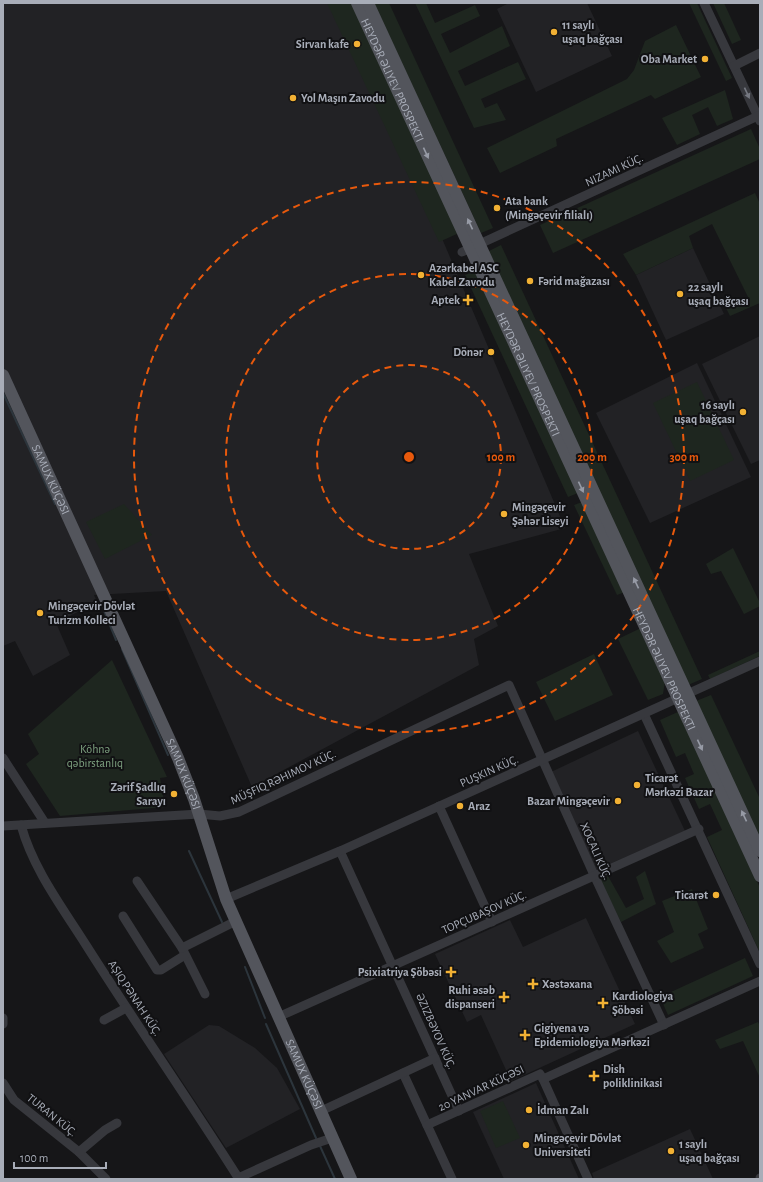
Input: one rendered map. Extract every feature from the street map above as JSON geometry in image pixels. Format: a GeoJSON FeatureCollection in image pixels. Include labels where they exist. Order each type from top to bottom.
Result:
{"type":"FeatureCollection","features":[{"type":"Feature","properties":{"kind":"main road","name":"HEYDƏR ƏLIYEV PROSPEKTI"},"geometry":{"type":"LineString","coordinates":[[357,3],[470,248],[683,696],[760,851]]}},
{"type":"Feature","properties":{"kind":"main road","name":"HEYDƏR ƏLIYEV PROSPEKTI"},"geometry":{"type":"LineString","coordinates":[[368,3],[470,248]]}},
{"type":"Feature","properties":{"kind":"main road","name":"SAMUX KÜÇƏSI"},"geometry":{"type":"LineString","coordinates":[[3,375],[178,758],[199,814],[226,899],[351,1179]]}},
{"type":"Feature","properties":{"kind":"main road","name":"HEYDƏR ƏLIYEV PROSPEKTI"},"geometry":{"type":"LineString","coordinates":[[683,696],[760,876]]}},
{"type":"Feature","properties":{"kind":"street"},"geometry":{"type":"LineString","coordinates":[[704,3],[759,119]]}},
{"type":"Feature","properties":{"kind":"street"},"geometry":{"type":"LineString","coordinates":[[734,66],[760,53]]}},
{"type":"Feature","properties":{"kind":"street","name":"NIZAMI KÜÇ."},"geometry":{"type":"LineString","coordinates":[[470,248],[759,119]]}},
{"type":"Feature","properties":{"kind":"street","name":"PUŞKIN KÜÇ."},"geometry":{"type":"LineString","coordinates":[[226,899],[340,851],[760,661]]}},
{"type":"Feature","properties":{"kind":"street","name":"MÜŞFIQ RƏHIMOV KÜÇ."},"geometry":{"type":"LineString","coordinates":[[3,826],[199,814],[220,816],[239,812],[509,685],[542,760]]}},
{"type":"Feature","properties":{"kind":"street"},"geometry":{"type":"LineString","coordinates":[[644,714],[699,829],[760,964]]}},
{"type":"Feature","properties":{"kind":"street"},"geometry":{"type":"LineString","coordinates":[[3,758],[45,824]]}},
{"type":"Feature","properties":{"kind":"street"},"geometry":{"type":"LineString","coordinates":[[542,760],[594,876],[664,1025]]}},
{"type":"Feature","properties":{"kind":"street"},"geometry":{"type":"LineString","coordinates":[[438,806],[492,922]]}},
{"type":"Feature","properties":{"kind":"street"},"geometry":{"type":"LineString","coordinates":[[21,825],[27,846],[44,878],[126,1008],[238,1179],[311,1145],[332,1138]]}},
{"type":"Feature","properties":{"kind":"street","name":"TOPÇUBAŞOV KÜÇ."},"geometry":{"type":"LineString","coordinates":[[278,1017],[699,829]]}},
{"type":"Feature","properties":{"kind":"street","name":"ƏZIZBƏYOV KÜÇ."},"geometry":{"type":"LineString","coordinates":[[340,851],[394,966],[459,1111]]}},
{"type":"Feature","properties":{"kind":"street"},"geometry":{"type":"LineString","coordinates":[[137,881],[184,951],[205,994]]}},
{"type":"Feature","properties":{"kind":"street"},"geometry":{"type":"LineString","coordinates":[[124,916],[157,970],[161,970],[184,951],[236,921]]}},
{"type":"Feature","properties":{"kind":"street","name":"20 YANVAR KÜÇƏSI"},"geometry":{"type":"LineString","coordinates":[[427,1126],[540,1074],[543,1079],[760,981]]}},
{"type":"Feature","properties":{"kind":"street"},"geometry":{"type":"LineString","coordinates":[[104,1020],[126,1008]]}},
{"type":"Feature","properties":{"kind":"street"},"geometry":{"type":"LineString","coordinates":[[3,1018],[3,1024]]}},
{"type":"Feature","properties":{"kind":"street"},"geometry":{"type":"LineString","coordinates":[[321,1111],[435,1058]]}},
{"type":"Feature","properties":{"kind":"street"},"geometry":{"type":"LineString","coordinates":[[403,1073],[452,1179]]}},
{"type":"Feature","properties":{"kind":"street"},"geometry":{"type":"LineString","coordinates":[[543,1079],[588,1179]]}},
{"type":"Feature","properties":{"kind":"street","name":"TURAN KÜÇ."},"geometry":{"type":"LineString","coordinates":[[3,1083],[14,1100],[79,1152],[106,1179]]}},
{"type":"Feature","properties":{"kind":"street"},"geometry":{"type":"LineString","coordinates":[[79,1152],[105,1130],[117,1123]]}},
{"type":"Feature","properties":{"kind":"shaded area"},"geometry":{"type":"Polygon","coordinates":[[[3,3],[342,3],[565,528],[469,554],[498,626],[474,639],[479,665],[252,787],[166,591],[94,595],[97,602],[56,623],[70,655],[33,676],[15,641],[3,646],[3,3]]]}},
{"type":"Feature","properties":{"kind":"shaded area","name":"11 saylı uşaq bağçası"},"geometry":{"type":"Polygon","coordinates":[[[509,3],[587,3],[612,56],[536,92],[497,9],[509,3]]]}},
{"type":"Feature","properties":{"kind":"shaded area","name":"22 saylı uşaq bağçası"},"geometry":{"type":"Polygon","coordinates":[[[693,248],[724,314],[666,340],[636,275],[693,248]]]}},
{"type":"Feature","properties":{"kind":"shaded area","name":"16 saylı uşaq bağçası"},"geometry":{"type":"Polygon","coordinates":[[[760,336],[760,460],[751,464],[702,364],[760,336]]]}},
{"type":"Feature","properties":{"kind":"shaded area"},"geometry":{"type":"Polygon","coordinates":[[[697,363],[751,477],[650,523],[596,413],[697,363]]]}},
{"type":"Feature","properties":{"kind":"shaded area","name":"Bazar Mingəçevir"},"geometry":{"type":"Polygon","coordinates":[[[638,731],[685,831],[596,870],[551,772],[638,731]]]}},
{"type":"Feature","properties":{"kind":"shaded area","name":"Xəstəxana"},"geometry":{"type":"Polygon","coordinates":[[[586,918],[635,1024],[511,1081],[481,1015],[467,1022],[435,954],[510,920],[523,947],[586,918]]]}},
{"type":"Feature","properties":{"kind":"shaded area"},"geometry":{"type":"Polygon","coordinates":[[[209,1025],[219,1026],[255,1048],[277,1068],[300,1109],[226,1148],[164,1054],[209,1025]]]}},
{"type":"Feature","properties":{"kind":"shaded area","name":"Mingəçevir Dövlət Universiteti"},"geometry":{"type":"Polygon","coordinates":[[[536,1083],[579,1179],[504,1179],[473,1112],[536,1083]]]}},
{"type":"Feature","properties":{"kind":"shaded area","name":"1 saylı uşaq bağçası"},"geometry":{"type":"Polygon","coordinates":[[[690,1129],[713,1179],[594,1179],[592,1173],[690,1129]]]}},
{"type":"Feature","properties":{"kind":"green space"},"geometry":{"type":"Polygon","coordinates":[[[327,3],[351,3],[459,233],[439,242],[327,3]]]}},
{"type":"Feature","properties":{"kind":"green space"},"geometry":{"type":"Polygon","coordinates":[[[374,3],[389,3],[493,228],[481,233],[374,3]]]}},
{"type":"Feature","properties":{"kind":"green space"},"geometry":{"type":"Polygon","coordinates":[[[415,3],[426,3],[435,23],[475,5],[480,16],[441,34],[450,53],[502,26],[510,46],[458,71],[465,86],[518,62],[526,79],[481,99],[485,108],[497,103],[506,120],[474,128],[415,3]]]}},
{"type":"Feature","properties":{"kind":"green space"},"geometry":{"type":"Polygon","coordinates":[[[689,3],[697,3],[732,78],[726,81],[689,3]]]}},
{"type":"Feature","properties":{"kind":"green space"},"geometry":{"type":"Polygon","coordinates":[[[713,3],[724,3],[741,40],[732,44],[713,3]]]}},
{"type":"Feature","properties":{"kind":"green space"},"geometry":{"type":"Polygon","coordinates":[[[676,25],[701,77],[655,99],[651,95],[556,139],[557,146],[500,173],[487,148],[627,79],[634,70],[645,41],[676,25]]]}},
{"type":"Feature","properties":{"kind":"green space"},"geometry":{"type":"Polygon","coordinates":[[[725,90],[733,119],[717,126],[708,107],[692,115],[700,134],[677,145],[662,118],[725,90]]]}},
{"type":"Feature","properties":{"kind":"green space"},"geometry":{"type":"Polygon","coordinates":[[[751,129],[760,149],[760,159],[553,253],[540,225],[751,129]]]}},
{"type":"Feature","properties":{"kind":"green space"},"geometry":{"type":"Polygon","coordinates":[[[755,193],[760,204],[760,303],[730,316],[726,308],[748,297],[712,224],[689,236],[693,248],[636,275],[623,254],[755,193]]]}},
{"type":"Feature","properties":{"kind":"green space"},"geometry":{"type":"Polygon","coordinates":[[[501,245],[702,679],[688,685],[487,252],[501,245]]]}},
{"type":"Feature","properties":{"kind":"green space"},"geometry":{"type":"Polygon","coordinates":[[[476,271],[578,493],[568,497],[465,275],[476,271]]]}},
{"type":"Feature","properties":{"kind":"green space"},"geometry":{"type":"Polygon","coordinates":[[[697,382],[734,460],[690,481],[653,403],[697,382]]]}},
{"type":"Feature","properties":{"kind":"green space"},"geometry":{"type":"Polygon","coordinates":[[[582,502],[625,592],[617,595],[574,505],[582,502]]]}},
{"type":"Feature","properties":{"kind":"green space"},"geometry":{"type":"Polygon","coordinates":[[[124,504],[152,535],[105,559],[86,522],[124,504]]]}},
{"type":"Feature","properties":{"kind":"green space"},"geometry":{"type":"Polygon","coordinates":[[[733,548],[760,603],[760,606],[744,614],[721,571],[711,574],[706,564],[733,548]]]}},
{"type":"Feature","properties":{"kind":"green space"},"geometry":{"type":"Polygon","coordinates":[[[641,628],[665,681],[663,694],[648,700],[618,639],[641,628]]]}},
{"type":"Feature","properties":{"kind":"green space"},"geometry":{"type":"Polygon","coordinates":[[[760,651],[760,656],[710,679],[708,675],[760,651]]]}},
{"type":"Feature","properties":{"kind":"green space"},"geometry":{"type":"Polygon","coordinates":[[[594,654],[613,695],[555,721],[536,682],[594,654]]]}},
{"type":"Feature","properties":{"kind":"green space","name":"Köhnə qəbirstanlıq"},"geometry":{"type":"Polygon","coordinates":[[[112,660],[167,777],[160,778],[165,807],[60,816],[26,764],[39,754],[28,734],[112,660]]]}},
{"type":"Feature","properties":{"kind":"green space"},"geometry":{"type":"Polygon","coordinates":[[[711,695],[760,799],[760,840],[696,701],[711,695]]]}},
{"type":"Feature","properties":{"kind":"green space"},"geometry":{"type":"Polygon","coordinates":[[[680,711],[760,888],[760,953],[707,837],[722,830],[710,804],[699,809],[685,778],[694,774],[685,753],[676,757],[660,720],[680,711]]]}},
{"type":"Feature","properties":{"kind":"green space"},"geometry":{"type":"Polygon","coordinates":[[[645,871],[656,904],[621,922],[599,878],[608,876],[626,908],[644,899],[636,877],[645,871]]]}},
{"type":"Feature","properties":{"kind":"green space"},"geometry":{"type":"Polygon","coordinates":[[[692,889],[708,929],[698,934],[704,948],[671,963],[657,941],[674,932],[662,901],[692,889]]]}},
{"type":"Feature","properties":{"kind":"green space"},"geometry":{"type":"Polygon","coordinates":[[[745,958],[753,976],[668,1015],[660,997],[745,958]]]}},
{"type":"Feature","properties":{"kind":"green space"},"geometry":{"type":"Polygon","coordinates":[[[758,1022],[760,1026],[760,1078],[743,1041],[720,1049],[715,1040],[758,1022]]]}},
{"type":"Feature","properties":{"kind":"green space"},"geometry":{"type":"Polygon","coordinates":[[[503,1101],[520,1138],[496,1148],[480,1111],[503,1101]]]}},
{"type":"Feature","properties":{"kind":"waterway"},"geometry":{"type":"LineString","coordinates":[[3,393],[55,504]]}},
{"type":"Feature","properties":{"kind":"waterway"},"geometry":{"type":"LineString","coordinates":[[103,608],[116,640]]}},
{"type":"Feature","properties":{"kind":"waterway"},"geometry":{"type":"LineString","coordinates":[[122,649],[168,755]]}},
{"type":"Feature","properties":{"kind":"waterway"},"geometry":{"type":"LineString","coordinates":[[189,851],[222,922]]}},
{"type":"Feature","properties":{"kind":"waterway"},"geometry":{"type":"LineString","coordinates":[[245,967],[265,1018]]}},
{"type":"Feature","properties":{"kind":"waterway"},"geometry":{"type":"LineString","coordinates":[[266,1024],[316,1138]]}},
{"type":"Feature","properties":{"kind":"waterway"},"geometry":{"type":"LineString","coordinates":[[320,1146],[335,1179]]}},
{"type":"Feature","properties":{"kind":"place","name":"11 saylı uşaq bağçası"},"geometry":{"type":"Point","coordinates":[554,32]}},
{"type":"Feature","properties":{"kind":"place","name":"Sirvan kafe"},"geometry":{"type":"Point","coordinates":[357,44]}},
{"type":"Feature","properties":{"kind":"place","name":"Oba Market"},"geometry":{"type":"Point","coordinates":[705,59]}},
{"type":"Feature","properties":{"kind":"place","name":"Yol Maşın Zavodu"},"geometry":{"type":"Point","coordinates":[293,98]}},
{"type":"Feature","properties":{"kind":"place","name":"Ata bank (Mingəçevir filialı)"},"geometry":{"type":"Point","coordinates":[497,208]}},
{"type":"Feature","properties":{"kind":"place","name":"Azərkabel ASC Kabel Zavodu"},"geometry":{"type":"Point","coordinates":[421,275]}},
{"type":"Feature","properties":{"kind":"place","name":"Fərid mağazası"},"geometry":{"type":"Point","coordinates":[530,281]}},
{"type":"Feature","properties":{"kind":"place","name":"22 saylı uşaq bağçası"},"geometry":{"type":"Point","coordinates":[680,294]}},
{"type":"Feature","properties":{"kind":"place","name":"Aptek"},"geometry":{"type":"Point","coordinates":[468,300]}},
{"type":"Feature","properties":{"kind":"place","name":"Dönər"},"geometry":{"type":"Point","coordinates":[491,352]}},
{"type":"Feature","properties":{"kind":"place","name":"16 saylı uşaq bağçası"},"geometry":{"type":"Point","coordinates":[743,412]}},
{"type":"Feature","properties":{"kind":"place","name":"Mingəçevir Şəhər Liseyi"},"geometry":{"type":"Point","coordinates":[504,514]}},
{"type":"Feature","properties":{"kind":"place","name":"Mingəçevir Dövlət Turizm Kolleci"},"geometry":{"type":"Point","coordinates":[40,613]}},
{"type":"Feature","properties":{"kind":"place","name":"Ticarət Mərkəzi Bazar"},"geometry":{"type":"Point","coordinates":[637,785]}},
{"type":"Feature","properties":{"kind":"place","name":"Zərif Şadlıq Sarayı"},"geometry":{"type":"Point","coordinates":[174,794]}},
{"type":"Feature","properties":{"kind":"place","name":"Bazar Mingəçevir"},"geometry":{"type":"Point","coordinates":[618,801]}},
{"type":"Feature","properties":{"kind":"place","name":"Araz"},"geometry":{"type":"Point","coordinates":[460,806]}},
{"type":"Feature","properties":{"kind":"place","name":"Ticarət"},"geometry":{"type":"Point","coordinates":[716,895]}},
{"type":"Feature","properties":{"kind":"place","name":"Psixiatriya Şöbəsi"},"geometry":{"type":"Point","coordinates":[451,972]}},
{"type":"Feature","properties":{"kind":"place","name":"Xəstəxana"},"geometry":{"type":"Point","coordinates":[533,984]}},
{"type":"Feature","properties":{"kind":"place","name":"Ruhi əsəb dispanseri"},"geometry":{"type":"Point","coordinates":[504,997]}},
{"type":"Feature","properties":{"kind":"place","name":"Kardiologiya Şöbəsi"},"geometry":{"type":"Point","coordinates":[603,1003]}},
{"type":"Feature","properties":{"kind":"place","name":"Gigiyena və Epidemiologiya Mərkəzi"},"geometry":{"type":"Point","coordinates":[525,1035]}},
{"type":"Feature","properties":{"kind":"place","name":"Dish poliklinikasi"},"geometry":{"type":"Point","coordinates":[594,1076]}},
{"type":"Feature","properties":{"kind":"place","name":"İdman Zalı"},"geometry":{"type":"Point","coordinates":[529,1110]}},
{"type":"Feature","properties":{"kind":"place","name":"Mingəçevir Dövlət Universiteti"},"geometry":{"type":"Point","coordinates":[526,1145]}},
{"type":"Feature","properties":{"kind":"place","name":"1 saylı uşaq bağçası"},"geometry":{"type":"Point","coordinates":[671,1151]}}]}
